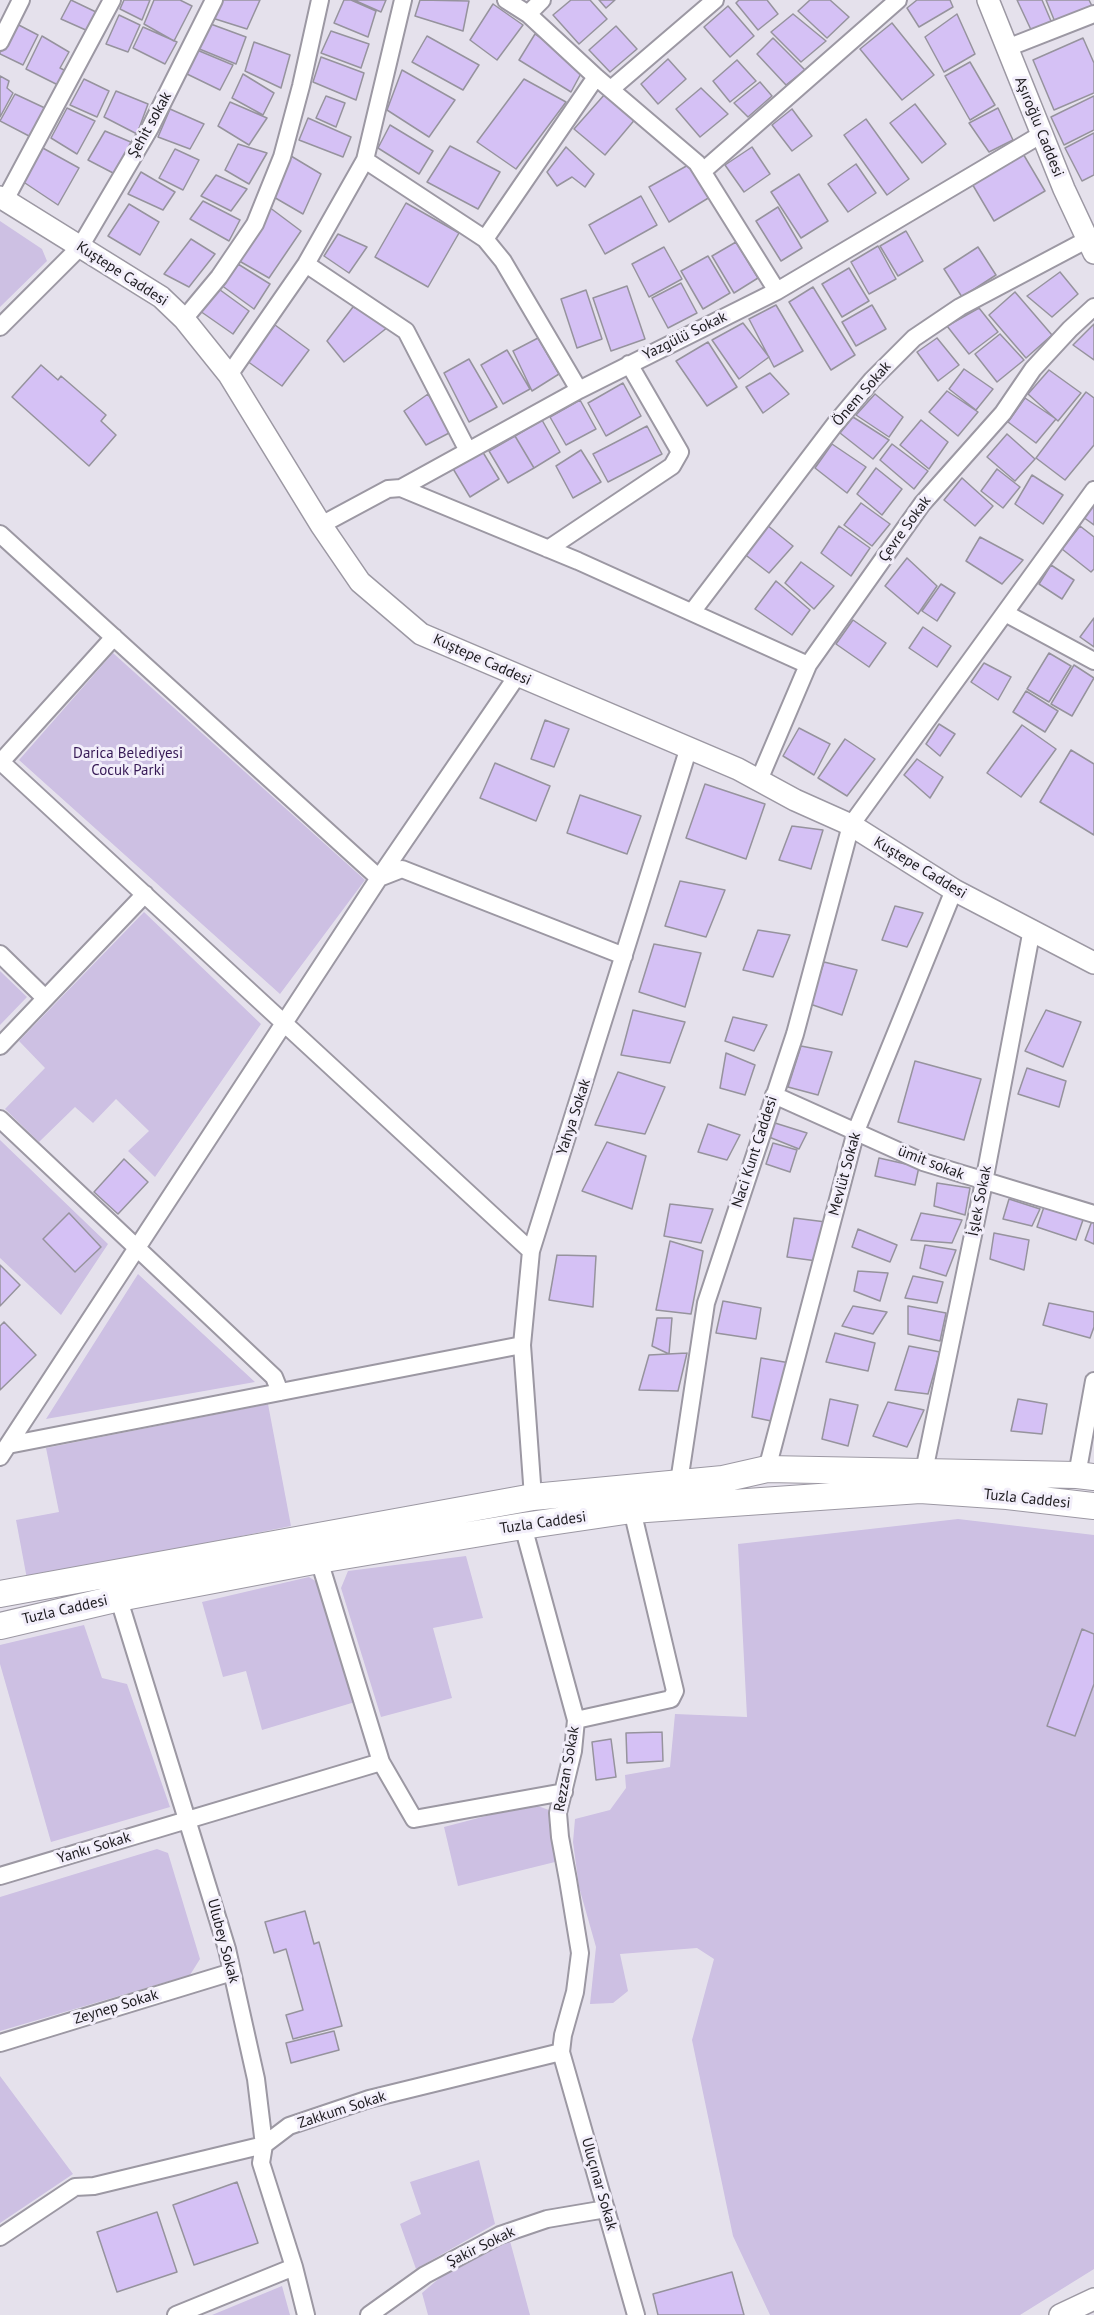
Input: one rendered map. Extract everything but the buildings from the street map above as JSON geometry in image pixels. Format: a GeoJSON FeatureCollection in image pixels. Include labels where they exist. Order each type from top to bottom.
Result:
{"type":"FeatureCollection","features":[{"type":"Feature","properties":{"kind":"main road","name":"Tuzla Caddesi"},"geometry":{"type":"LineString","coordinates":[[0,1594],[533,1497],[723,1479],[767,1469],[1086,1476]]}},
{"type":"Feature","properties":{"kind":"main road","name":"Tuzla Caddesi"},"geometry":{"type":"LineString","coordinates":[[0,1626],[119,1598],[319,1560],[632,1510],[920,1490],[1007,1496],[1094,1506]]}},
{"type":"Feature","properties":{"kind":"street"},"geometry":{"type":"LineString","coordinates":[[0,42],[21,0]]}},
{"type":"Feature","properties":{"kind":"street"},"geometry":{"type":"LineString","coordinates":[[2,198],[112,0]]}},
{"type":"Feature","properties":{"kind":"street","name":"Şehit sokak"},"geometry":{"type":"LineString","coordinates":[[0,327],[81,247],[150,128],[214,0]]}},
{"type":"Feature","properties":{"kind":"street"},"geometry":{"type":"LineString","coordinates":[[183,319],[219,277],[255,224],[282,157],[321,0]]}},
{"type":"Feature","properties":{"kind":"street"},"geometry":{"type":"LineString","coordinates":[[229,375],[306,264],[365,160],[403,0]]}},
{"type":"Feature","properties":{"kind":"street"},"geometry":{"type":"LineString","coordinates":[[506,0],[528,14],[596,77],[698,163],[777,291]]}},
{"type":"Feature","properties":{"kind":"street"},"geometry":{"type":"LineString","coordinates":[[528,14],[543,0]]}},
{"type":"Feature","properties":{"kind":"street"},"geometry":{"type":"LineString","coordinates":[[611,89],[715,0]]}},
{"type":"Feature","properties":{"kind":"street"},"geometry":{"type":"LineString","coordinates":[[703,171],[898,0]]}},
{"type":"Feature","properties":{"kind":"street","name":"Aşıroğlu Caddesi"},"geometry":{"type":"LineString","coordinates":[[988,0],[1064,189],[1092,243]]}},
{"type":"Feature","properties":{"kind":"street"},"geometry":{"type":"LineString","coordinates":[[1007,48],[1094,14]]}},
{"type":"Feature","properties":{"kind":"street"},"geometry":{"type":"LineString","coordinates":[[485,239],[596,77]]}},
{"type":"Feature","properties":{"kind":"street","name":"Yazgülü Sokak"},"geometry":{"type":"LineString","coordinates":[[321,525],[388,489],[401,488],[579,390],[777,291],[1042,134]]}},
{"type":"Feature","properties":{"kind":"street"},"geometry":{"type":"LineString","coordinates":[[365,160],[485,239],[503,261],[579,390]]}},
{"type":"Feature","properties":{"kind":"street","name":"Kuştepe Caddesi"},"geometry":{"type":"LineString","coordinates":[[2,198],[161,297],[183,319],[229,375],[321,525],[360,582],[421,634],[689,747],[759,780],[795,800],[851,825],[954,890],[1094,963]]}},
{"type":"Feature","properties":{"kind":"street","name":"Önem Sokak"},"geometry":{"type":"LineString","coordinates":[[692,612],[835,424],[872,380],[914,338],[960,307],[1092,243]]}},
{"type":"Feature","properties":{"kind":"street"},"geometry":{"type":"LineString","coordinates":[[306,264],[406,332],[468,451]]}},
{"type":"Feature","properties":{"kind":"street","name":"Çevre Sokak"},"geometry":{"type":"LineString","coordinates":[[759,780],[808,665],[922,504],[1003,412],[1034,369],[1094,306]]}},
{"type":"Feature","properties":{"kind":"street"},"geometry":{"type":"LineString","coordinates":[[548,549],[672,466],[680,452],[629,364]]}},
{"type":"Feature","properties":{"kind":"street"},"geometry":{"type":"LineString","coordinates":[[401,488],[548,549],[808,665]]}},
{"type":"Feature","properties":{"kind":"street"},"geometry":{"type":"LineString","coordinates":[[851,825],[1094,490]]}},
{"type":"Feature","properties":{"kind":"street"},"geometry":{"type":"LineString","coordinates":[[0,534],[379,878]]}},
{"type":"Feature","properties":{"kind":"street"},"geometry":{"type":"LineString","coordinates":[[1005,613],[1094,661]]}},
{"type":"Feature","properties":{"kind":"street"},"geometry":{"type":"LineString","coordinates":[[114,638],[0,762],[531,1251]]}},
{"type":"Feature","properties":{"kind":"street"},"geometry":{"type":"LineString","coordinates":[[2,1453],[379,878],[517,676]]}},
{"type":"Feature","properties":{"kind":"street","name":"Yahya Sokak"},"geometry":{"type":"LineString","coordinates":[[533,1497],[522,1346],[531,1251],[689,747]]}},
{"type":"Feature","properties":{"kind":"street","name":"Naci Kunt Caddesi"},"geometry":{"type":"LineString","coordinates":[[679,1482],[706,1303],[795,1034],[851,825]]}},
{"type":"Feature","properties":{"kind":"street"},"geometry":{"type":"LineString","coordinates":[[379,878],[402,869],[624,956]]}},
{"type":"Feature","properties":{"kind":"street","name":"Mevlüt Sokak"},"geometry":{"type":"LineString","coordinates":[[767,1469],[856,1131],[954,890]]}},
{"type":"Feature","properties":{"kind":"street"},"geometry":{"type":"LineString","coordinates":[[0,1046],[145,894]]}},
{"type":"Feature","properties":{"kind":"street","name":"İşlek Sokak"},"geometry":{"type":"LineString","coordinates":[[924,1471],[984,1182],[1032,929]]}},
{"type":"Feature","properties":{"kind":"street"},"geometry":{"type":"LineString","coordinates":[[0,954],[45,998]]}},
{"type":"Feature","properties":{"kind":"street","name":"ümit sokak"},"geometry":{"type":"LineString","coordinates":[[774,1095],[923,1162],[1094,1214]]}},
{"type":"Feature","properties":{"kind":"street"},"geometry":{"type":"LineString","coordinates":[[0,1119],[274,1377],[280,1392]]}},
{"type":"Feature","properties":{"kind":"street"},"geometry":{"type":"LineString","coordinates":[[2,1453],[280,1392],[522,1346]]}},
{"type":"Feature","properties":{"kind":"street"},"geometry":{"type":"LineString","coordinates":[[1086,1476],[1094,1381]]}},
{"type":"Feature","properties":{"kind":"street"},"geometry":{"type":"LineString","coordinates":[[576,1720],[671,1699],[675,1691],[632,1510]]}},
{"type":"Feature","properties":{"kind":"street","name":"Rezzan Sokak"},"geometry":{"type":"LineString","coordinates":[[523,1526],[576,1720],[573,1750],[558,1813],[580,1953],[575,1992],[563,2035],[561,2052]]}},
{"type":"Feature","properties":{"kind":"street"},"geometry":{"type":"LineString","coordinates":[[319,1560],[381,1762],[414,1819],[564,1792]]}},
{"type":"Feature","properties":{"kind":"street","name":"Ulubey Sokak"},"geometry":{"type":"LineString","coordinates":[[109,1574],[119,1598],[227,1949],[256,2079],[264,2145],[261,2163],[294,2267],[306,2315]]}},
{"type":"Feature","properties":{"kind":"street","name":"Yankı Sokak"},"geometry":{"type":"LineString","coordinates":[[0,1876],[381,1762]]}},
{"type":"Feature","properties":{"kind":"street","name":"Zeynep Sokak"},"geometry":{"type":"LineString","coordinates":[[0,2043],[232,1972]]}},
{"type":"Feature","properties":{"kind":"street","name":"Zakkum Sokak"},"geometry":{"type":"LineString","coordinates":[[0,2237],[75,2187],[94,2186],[264,2145],[289,2127],[369,2099],[561,2052]]}},
{"type":"Feature","properties":{"kind":"street","name":"Uluçınar Sokak"},"geometry":{"type":"LineString","coordinates":[[561,2052],[636,2315]]}},
{"type":"Feature","properties":{"kind":"street","name":"Şakir Sokak"},"geometry":{"type":"LineString","coordinates":[[369,2315],[425,2275],[500,2235],[547,2219],[606,2209]]}},
{"type":"Feature","properties":{"kind":"street"},"geometry":{"type":"LineString","coordinates":[[176,2315],[294,2267]]}},
{"type":"Feature","properties":{"kind":"street"},"geometry":{"type":"LineString","coordinates":[[1060,2315],[1094,2299]]}},
{"type":"Feature","properties":{"kind":"green space"},"geometry":{"type":"Polygon","coordinates":[[[0,221],[42,249],[47,261],[0,307],[0,221]]]}},
{"type":"Feature","properties":{"kind":"green space","name":"Darica Belediyesi Cocuk Parki"},"geometry":{"type":"Polygon","coordinates":[[[113,653],[365,880],[280,994],[19,760],[113,653]]]}},
{"type":"Feature","properties":{"kind":"green space"},"geometry":{"type":"Polygon","coordinates":[[[144,912],[261,1024],[155,1177],[128,1151],[149,1131],[116,1099],[93,1123],[75,1107],[39,1142],[5,1109],[45,1068],[19,1041],[144,912]]]}},
{"type":"Feature","properties":{"kind":"green space"},"geometry":{"type":"Polygon","coordinates":[[[0,971],[27,997],[0,1025],[0,971]]]}},
{"type":"Feature","properties":{"kind":"green space"},"geometry":{"type":"Polygon","coordinates":[[[0,1140],[108,1244],[61,1315],[0,1258],[0,1140]],[[69,1213],[43,1239],[76,1272],[101,1247],[69,1213]]]}},
{"type":"Feature","properties":{"kind":"green space"},"geometry":{"type":"Polygon","coordinates":[[[138,1274],[255,1382],[46,1419],[138,1274]]]}},
{"type":"Feature","properties":{"kind":"green space"},"geometry":{"type":"Polygon","coordinates":[[[268,1404],[291,1526],[27,1579],[16,1520],[59,1512],[46,1448],[268,1404]]]}},
{"type":"Feature","properties":{"kind":"green space"},"geometry":{"type":"Polygon","coordinates":[[[958,1519],[1094,1535],[1094,2269],[1020,2315],[770,2315],[733,2236],[692,2040],[714,1959],[697,1948],[620,1954],[628,1991],[613,2003],[590,2004],[596,1947],[579,1887],[573,1842],[575,1819],[610,1810],[626,1788],[625,1775],[670,1767],[675,1714],[747,1717],[738,1544],[958,1519]]]}},
{"type":"Feature","properties":{"kind":"green space"},"geometry":{"type":"Polygon","coordinates":[[[466,1556],[483,1618],[433,1628],[452,1698],[381,1717],[341,1588],[348,1571],[466,1556]]]}},
{"type":"Feature","properties":{"kind":"green space"},"geometry":{"type":"Polygon","coordinates":[[[309,1577],[317,1582],[355,1702],[262,1730],[246,1671],[223,1677],[202,1602],[309,1577]]]}},
{"type":"Feature","properties":{"kind":"green space"},"geometry":{"type":"Polygon","coordinates":[[[84,1625],[102,1678],[127,1684],[170,1807],[51,1842],[0,1664],[0,1645],[84,1625]]]}},
{"type":"Feature","properties":{"kind":"green space"},"geometry":{"type":"Polygon","coordinates":[[[532,1804],[549,1810],[555,1862],[458,1886],[444,1827],[532,1804]]]}},
{"type":"Feature","properties":{"kind":"green space"},"geometry":{"type":"Polygon","coordinates":[[[157,1849],[168,1853],[200,1959],[190,1975],[0,2031],[0,1897],[157,1849]]]}},
{"type":"Feature","properties":{"kind":"green space"},"geometry":{"type":"Polygon","coordinates":[[[0,2076],[73,2174],[0,2223],[0,2076]]]}},
{"type":"Feature","properties":{"kind":"green space"},"geometry":{"type":"Polygon","coordinates":[[[479,2160],[495,2224],[416,2269],[400,2224],[421,2214],[410,2182],[479,2160]]]}},
{"type":"Feature","properties":{"kind":"green space"},"geometry":{"type":"Polygon","coordinates":[[[510,2241],[530,2315],[428,2315],[422,2293],[443,2275],[510,2241]]]}},
{"type":"Feature","properties":{"kind":"green space"},"geometry":{"type":"Polygon","coordinates":[[[282,2286],[290,2315],[212,2315],[282,2286]]]}}]}
